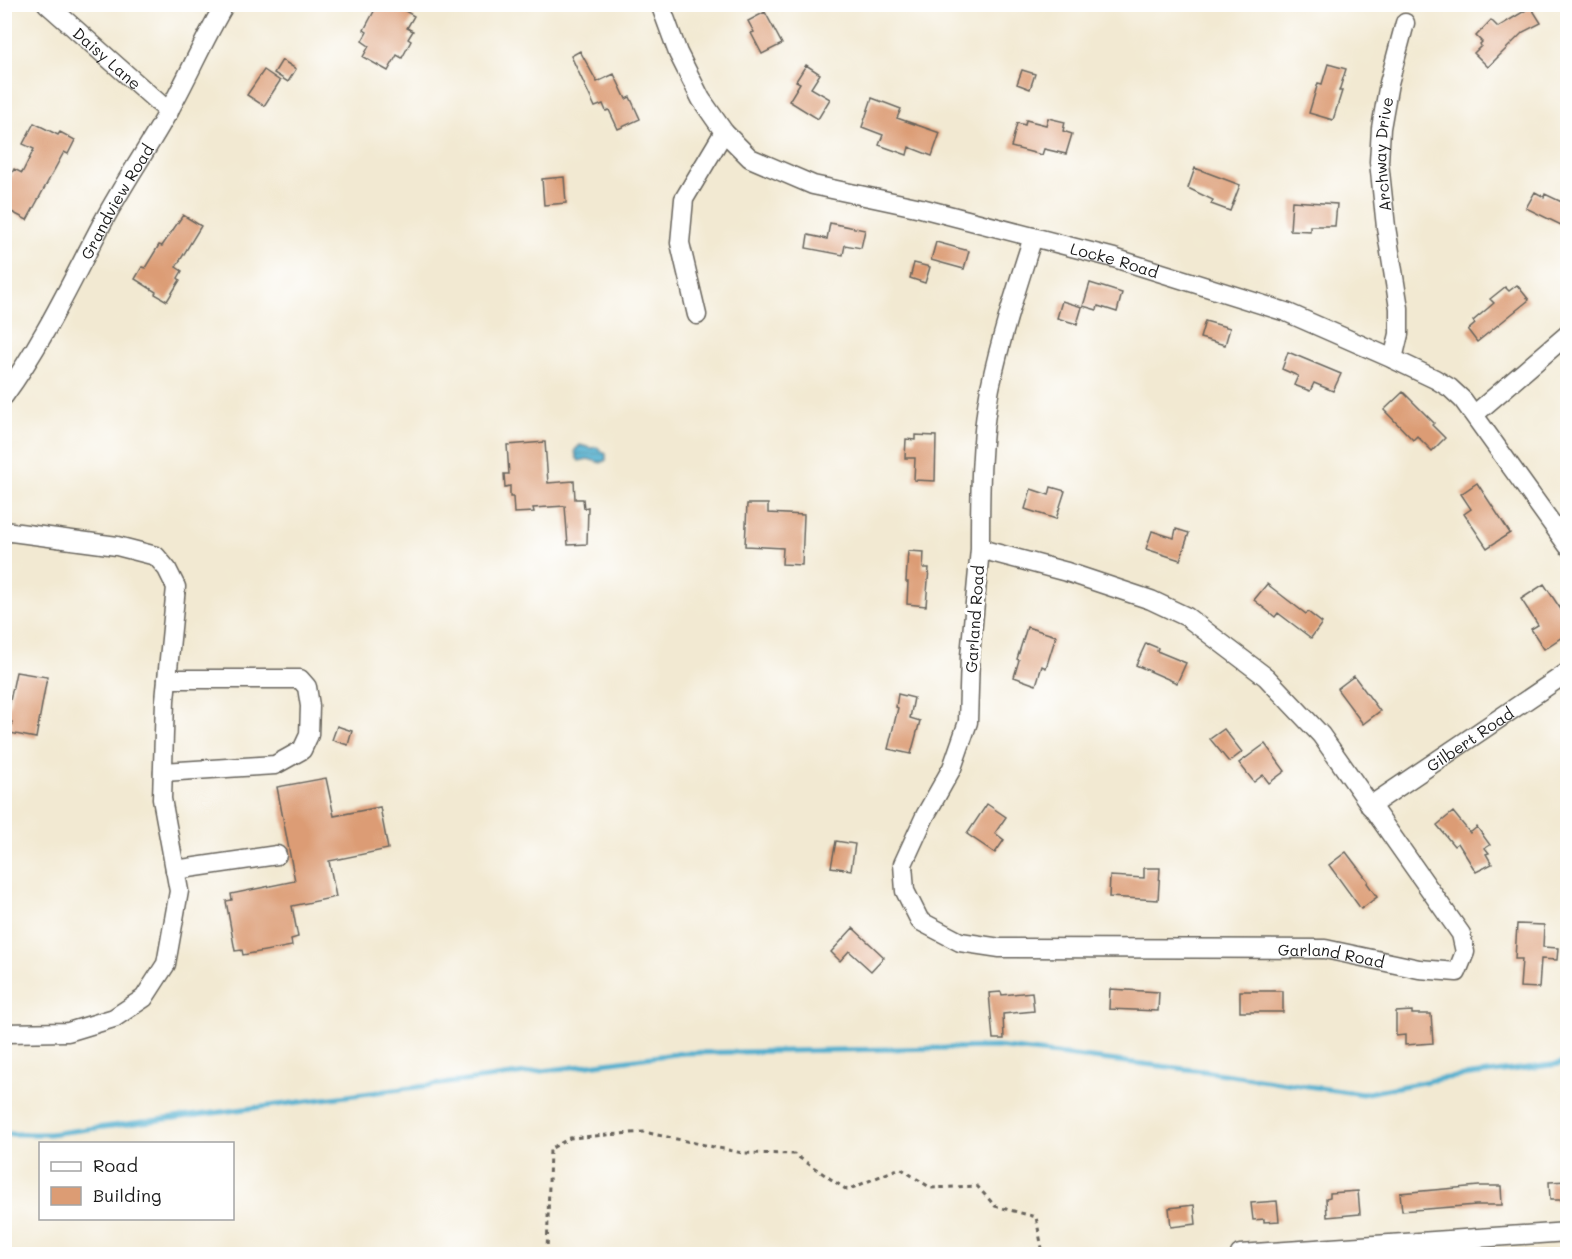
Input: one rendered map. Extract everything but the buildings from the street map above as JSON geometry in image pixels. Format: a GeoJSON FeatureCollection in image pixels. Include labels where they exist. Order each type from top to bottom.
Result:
{"type":"FeatureCollection","features":[{"type":"Feature","properties":{"kind":"street","name":"Daisy Lane"},"geometry":{"type":"LineString","coordinates":[[47,4],[169,112]]}},
{"type":"Feature","properties":{"kind":"street","name":"Grandview Road"},"geometry":{"type":"LineString","coordinates":[[4,396],[52,321],[115,198],[169,112],[225,4]]}},
{"type":"Feature","properties":{"kind":"street","name":"Locke Road"},"geometry":{"type":"LineString","coordinates":[[660,4],[678,53],[701,99],[724,132],[750,158],[813,185],[921,208],[1114,258],[1286,312],[1393,358],[1450,388],[1475,414],[1568,546]]}},
{"type":"Feature","properties":{"kind":"street","name":"Archway Drive"},"geometry":{"type":"LineString","coordinates":[[1393,358],[1399,334],[1399,308],[1386,227],[1379,162],[1381,128],[1389,83],[1405,23]]}},
{"type":"Feature","properties":{"kind":"street"},"geometry":{"type":"LineString","coordinates":[[697,315],[680,243],[684,199],[724,132]]}},
{"type":"Feature","properties":{"kind":"street","name":"Garland Road"},"geometry":{"type":"LineString","coordinates":[[980,549],[1067,572],[1151,600],[1187,617],[1266,677],[1321,735],[1461,934],[1465,952],[1458,972],[1419,969],[1325,949],[1000,948],[960,942],[920,921],[905,891],[903,864],[925,816],[952,768],[968,722],[970,656],[980,549],[980,476],[990,390],[1005,324],[1033,237]]}},
{"type":"Feature","properties":{"kind":"street"},"geometry":{"type":"LineString","coordinates":[[1475,414],[1568,334]]}},
{"type":"Feature","properties":{"kind":"street"},"geometry":{"type":"LineString","coordinates":[[4,531],[117,546],[156,556],[168,569],[176,587],[167,679],[162,799],[179,891],[166,964],[144,998],[114,1018],[68,1032],[4,1033]]}},
{"type":"Feature","properties":{"kind":"street","name":"Gilbert Road"},"geometry":{"type":"LineString","coordinates":[[1370,806],[1568,672]]}},
{"type":"Feature","properties":{"kind":"street"},"geometry":{"type":"LineString","coordinates":[[163,772],[275,765],[302,750],[309,735],[310,706],[307,687],[300,680],[167,679]]}},
{"type":"Feature","properties":{"kind":"street"},"geometry":{"type":"LineString","coordinates":[[175,870],[277,855]]}},
{"type":"Feature","properties":{"kind":"street"},"geometry":{"type":"LineString","coordinates":[[1240,1254],[1568,1232]]}},
{"type":"Feature","properties":{"kind":"path"},"geometry":{"type":"LineString","coordinates":[[547,1254],[549,1149],[570,1138],[644,1132],[742,1153],[794,1154],[847,1190],[900,1168],[931,1188],[977,1186],[996,1206],[1036,1217],[1043,1254]]}},
{"type":"Feature","properties":{"kind":"water"},"geometry":{"type":"Polygon","coordinates":[[[580,445],[597,447],[606,454],[606,460],[601,463],[588,459],[579,461],[575,450],[580,445]]]}},
{"type":"Feature","properties":{"kind":"waterway"},"geometry":{"type":"LineString","coordinates":[[4,1134],[49,1134],[683,1053],[997,1047],[1203,1071],[1362,1094],[1439,1079],[1568,1063]]}}]}
